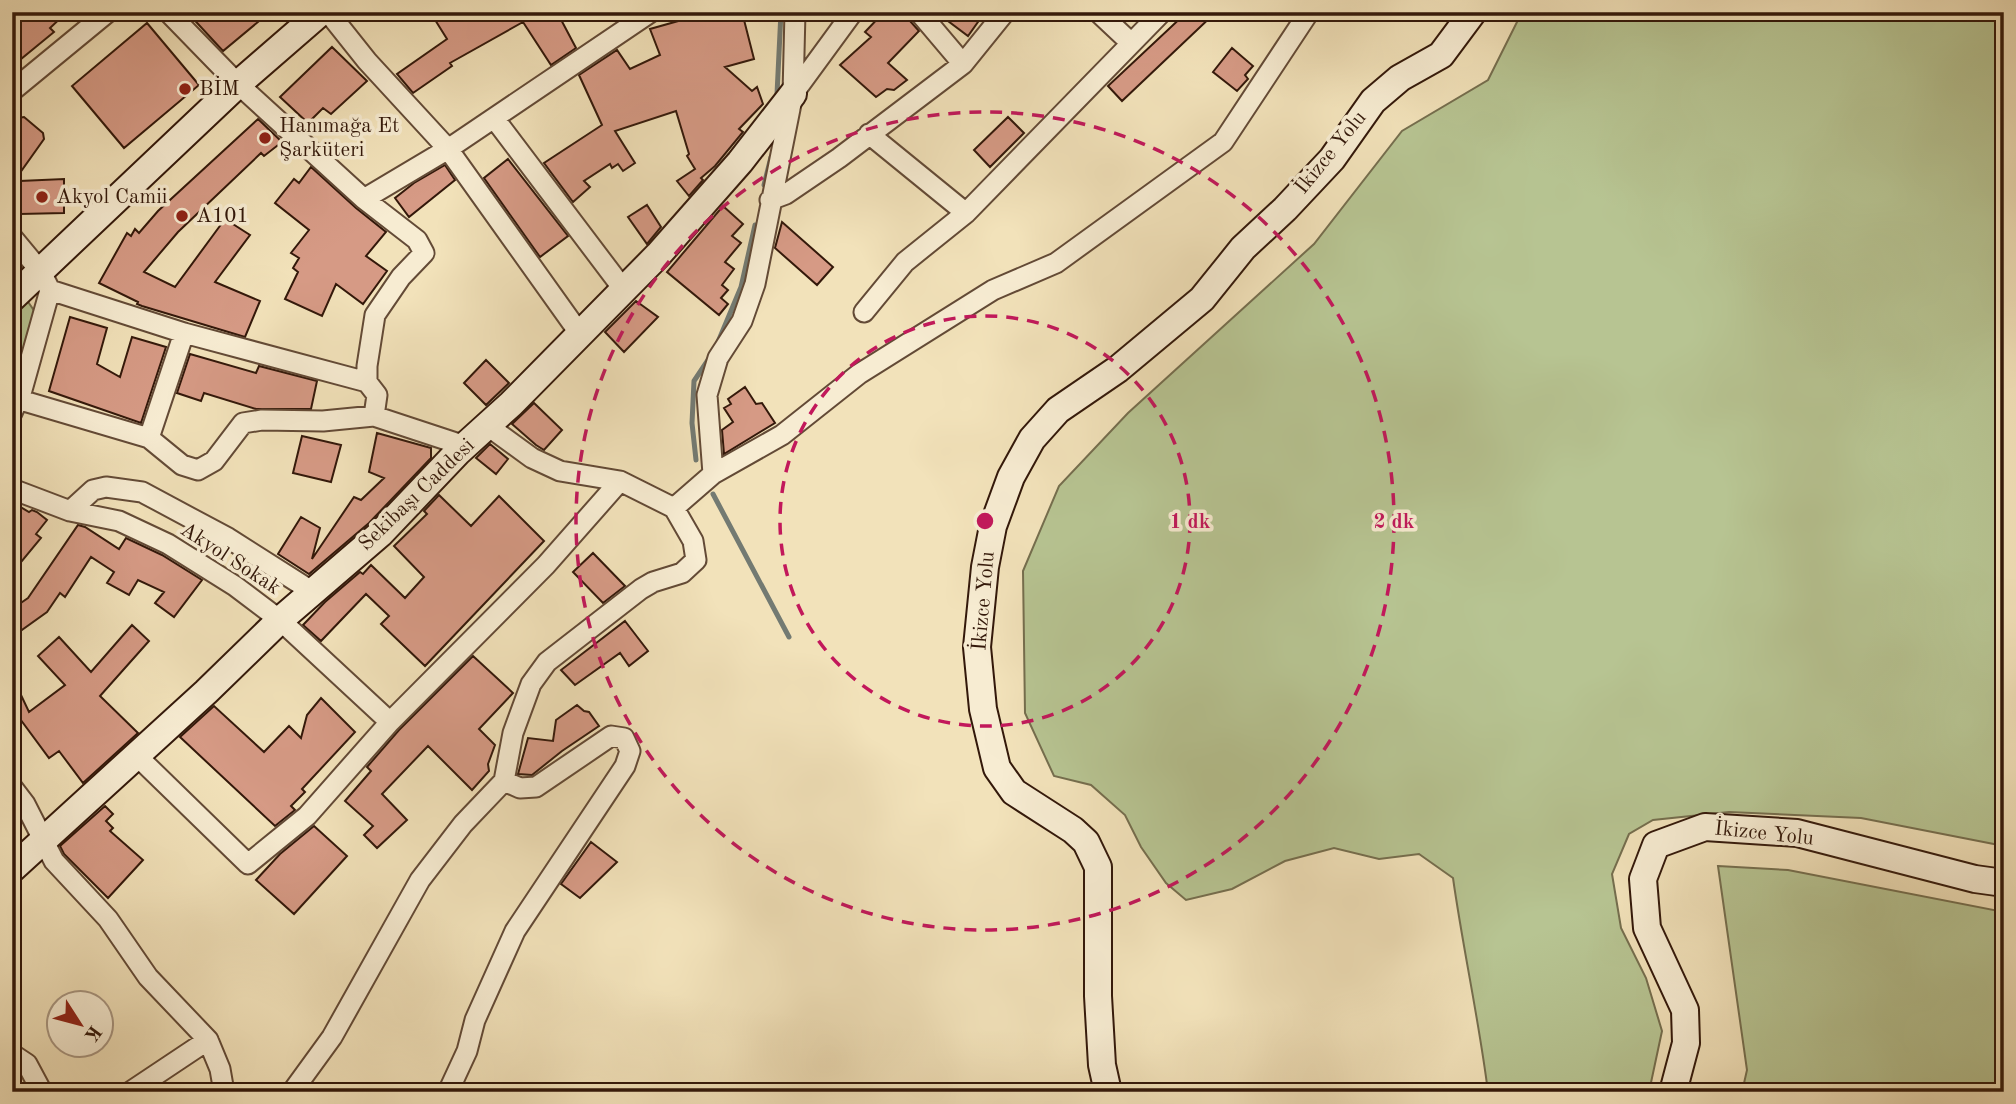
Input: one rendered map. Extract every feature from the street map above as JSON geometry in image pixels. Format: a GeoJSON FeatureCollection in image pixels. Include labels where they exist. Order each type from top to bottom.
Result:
{"type":"FeatureCollection","features":[{"type":"Feature","properties":{"kind":"street"},"geometry":{"type":"LineString","coordinates":[[12,91],[108,12]]}},
{"type":"Feature","properties":{"kind":"street"},"geometry":{"type":"LineString","coordinates":[[168,12],[238,85],[363,200],[416,240],[424,253],[401,277],[375,315],[367,382]]}},
{"type":"Feature","properties":{"kind":"street"},"geometry":{"type":"LineString","coordinates":[[12,299],[46,281],[238,85],[321,12]]}},
{"type":"Feature","properties":{"kind":"street"},"geometry":{"type":"LineString","coordinates":[[328,12],[367,61],[448,149],[580,334]]}},
{"type":"Feature","properties":{"kind":"street"},"geometry":{"type":"LineString","coordinates":[[363,200],[448,149],[651,12]]}},
{"type":"Feature","properties":{"kind":"street"},"geometry":{"type":"LineString","coordinates":[[713,474],[707,395],[718,358],[742,321],[755,284],[793,94],[794,12]]}},
{"type":"Feature","properties":{"kind":"street"},"geometry":{"type":"LineString","coordinates":[[793,94],[853,12]]}},
{"type":"Feature","properties":{"kind":"street"},"geometry":{"type":"LineString","coordinates":[[919,12],[963,64]]}},
{"type":"Feature","properties":{"kind":"street"},"geometry":{"type":"LineString","coordinates":[[770,200],[796,187],[963,64],[1005,12]]}},
{"type":"Feature","properties":{"kind":"street"},"geometry":{"type":"LineString","coordinates":[[1098,12],[1131,43]]}},
{"type":"Feature","properties":{"kind":"street"},"geometry":{"type":"LineString","coordinates":[[864,312],[905,262],[965,213],[1161,12]]}},
{"type":"Feature","properties":{"kind":"street","name":"İkizce Yolu"},"geometry":{"type":"LineString","coordinates":[[1108,1092],[1102,1065],[1098,996],[1098,867],[1086,842],[1073,830],[1014,792],[997,768],[983,709],[977,647],[985,567],[993,526],[1016,467],[1032,439],[1058,410],[1118,369],[1202,299],[1243,248],[1285,209],[1332,159],[1373,101],[1400,78],[1441,55],[1473,12]]}},
{"type":"Feature","properties":{"kind":"street"},"geometry":{"type":"LineString","coordinates":[[674,508],[713,474],[782,435],[859,374],[993,290],[1056,263],[1223,142],[1305,14]]}},
{"type":"Feature","properties":{"kind":"street","name":"Sekibaşı Caddesi"},"geometry":{"type":"LineString","coordinates":[[12,869],[280,620],[380,534],[465,446],[658,256],[740,162],[793,94]]}},
{"type":"Feature","properties":{"kind":"street"},"geometry":{"type":"LineString","coordinates":[[494,118],[624,290]]}},
{"type":"Feature","properties":{"kind":"street"},"geometry":{"type":"LineString","coordinates":[[869,134],[965,213]]}},
{"type":"Feature","properties":{"kind":"street"},"geometry":{"type":"LineString","coordinates":[[12,237],[46,281],[184,333],[367,382],[377,395],[374,416]]}},
{"type":"Feature","properties":{"kind":"street"},"geometry":{"type":"LineString","coordinates":[[46,281],[14,407],[149,438],[182,465],[198,470],[214,461],[243,423],[262,420],[323,421],[374,416],[465,446]]}},
{"type":"Feature","properties":{"kind":"street"},"geometry":{"type":"LineString","coordinates":[[149,438],[184,333]]}},
{"type":"Feature","properties":{"kind":"street"},"geometry":{"type":"LineString","coordinates":[[292,1092],[332,1037],[420,880],[463,824],[504,781],[513,733],[531,684],[547,662],[641,589],[653,582],[682,573],[696,560],[693,541],[674,508],[621,481],[559,471],[533,458],[488,426]]}},
{"type":"Feature","properties":{"kind":"street"},"geometry":{"type":"LineString","coordinates":[[136,755],[248,864],[307,816],[390,722],[546,565],[621,481]]}},
{"type":"Feature","properties":{"kind":"street"},"geometry":{"type":"LineString","coordinates":[[70,511],[93,490],[106,487],[142,492],[228,538],[313,592]]}},
{"type":"Feature","properties":{"kind":"street","name":"Akyol Sokak"},"geometry":{"type":"LineString","coordinates":[[12,489],[70,511],[119,521],[168,544],[235,586],[280,620],[390,722]]}},
{"type":"Feature","properties":{"kind":"street"},"geometry":{"type":"LineString","coordinates":[[448,1092],[467,1051],[475,1020],[515,931],[625,766],[630,751],[624,738],[611,736],[536,787],[520,789],[504,781]]}},
{"type":"Feature","properties":{"kind":"street"},"geometry":{"type":"LineString","coordinates":[[12,787],[25,804],[54,861],[108,919],[148,977],[208,1040],[220,1069],[224,1092]]}},
{"type":"Feature","properties":{"kind":"street","name":"İkizce Yolu"},"geometry":{"type":"LineString","coordinates":[[1673,1092],[1686,1043],[1685,1010],[1647,928],[1643,879],[1656,845],[1705,827],[1797,833],[1975,880],[2004,883]]}},
{"type":"Feature","properties":{"kind":"street"},"geometry":{"type":"LineString","coordinates":[[130,1092],[208,1040]]}},
{"type":"Feature","properties":{"kind":"street"},"geometry":{"type":"LineString","coordinates":[[12,1054],[27,1064],[40,1092]]}},
{"type":"Feature","properties":{"kind":"green space"},"geometry":{"type":"Polygon","coordinates":[[[1522,12],[2004,12],[2004,846],[1861,818],[1729,812],[1653,820],[1629,834],[1612,874],[1621,928],[1646,978],[1662,1031],[1649,1092],[1488,1092],[1453,878],[1419,854],[1379,859],[1334,848],[1285,861],[1232,889],[1186,900],[1166,883],[1141,847],[1125,815],[1091,785],[1054,776],[1025,713],[1023,571],[1059,486],[1128,413],[1314,244],[1402,131],[1488,80],[1522,12]]]}},
{"type":"Feature","properties":{"kind":"green space"},"geometry":{"type":"Polygon","coordinates":[[[24,296],[35,312],[12,383],[12,307],[24,296]]]}},
{"type":"Feature","properties":{"kind":"green space"},"geometry":{"type":"Polygon","coordinates":[[[1718,866],[1788,870],[2004,912],[2004,1092],[1742,1092],[1747,1070],[1718,866]]]}},
{"type":"Feature","properties":{"kind":"building"},"geometry":{"type":"Polygon","coordinates":[[[12,12],[67,12],[50,28],[54,32],[21,59],[12,48],[12,12]]]}},
{"type":"Feature","properties":{"kind":"building"},"geometry":{"type":"Polygon","coordinates":[[[187,12],[270,12],[223,51],[187,12]]]}},
{"type":"Feature","properties":{"kind":"building"},"geometry":{"type":"Polygon","coordinates":[[[447,12],[557,12],[576,48],[551,65],[523,22],[450,63],[452,66],[413,93],[397,74],[447,39],[432,15],[447,12]]]}},
{"type":"Feature","properties":{"kind":"building"},"geometry":{"type":"Polygon","coordinates":[[[695,12],[742,12],[754,59],[725,67],[752,91],[757,87],[763,104],[739,129],[743,132],[715,166],[701,178],[703,180],[689,196],[677,181],[695,169],[687,156],[689,154],[676,111],[615,131],[635,163],[623,171],[618,164],[612,168],[610,164],[584,181],[590,187],[573,202],[544,163],[602,125],[579,75],[617,50],[630,69],[660,55],[650,29],[696,16],[695,12]]]}},
{"type":"Feature","properties":{"kind":"building"},"geometry":{"type":"Polygon","coordinates":[[[884,12],[902,12],[919,31],[888,63],[907,80],[894,90],[887,89],[876,97],[840,65],[871,37],[865,32],[884,12]]]}},
{"type":"Feature","properties":{"kind":"building"},"geometry":{"type":"Polygon","coordinates":[[[936,12],[985,12],[968,36],[936,12]]]}},
{"type":"Feature","properties":{"kind":"building"},"geometry":{"type":"Polygon","coordinates":[[[1187,12],[1216,12],[1122,101],[1108,86],[1187,12]]]}},
{"type":"Feature","properties":{"kind":"building"},"geometry":{"type":"Polygon","coordinates":[[[147,23],[199,85],[124,148],[72,86],[147,23]]]}},
{"type":"Feature","properties":{"kind":"building"},"geometry":{"type":"Polygon","coordinates":[[[332,47],[367,81],[331,114],[323,108],[308,123],[280,97],[332,47]]]}},
{"type":"Feature","properties":{"kind":"building"},"geometry":{"type":"Polygon","coordinates":[[[1232,48],[1253,66],[1245,75],[1248,79],[1237,91],[1213,72],[1232,48]]]}},
{"type":"Feature","properties":{"kind":"building"},"geometry":{"type":"Polygon","coordinates":[[[24,117],[43,133],[44,139],[12,184],[12,126],[18,118],[24,117]]]}},
{"type":"Feature","properties":{"kind":"building"},"geometry":{"type":"Polygon","coordinates":[[[1008,117],[1024,133],[990,167],[974,150],[1008,117]]]}},
{"type":"Feature","properties":{"kind":"building"},"geometry":{"type":"Polygon","coordinates":[[[258,119],[282,142],[264,156],[261,153],[178,232],[144,272],[175,287],[225,219],[250,235],[215,282],[260,301],[245,337],[142,306],[99,283],[127,233],[131,236],[135,229],[139,233],[158,211],[258,119]]]}},
{"type":"Feature","properties":{"kind":"building"},"geometry":{"type":"Polygon","coordinates":[[[508,159],[568,236],[540,257],[484,178],[508,159]]]}},
{"type":"Feature","properties":{"kind":"building"},"geometry":{"type":"Polygon","coordinates":[[[445,165],[455,180],[409,217],[395,198],[445,165]]]}},
{"type":"Feature","properties":{"kind":"building"},"geometry":{"type":"Polygon","coordinates":[[[311,167],[386,232],[366,256],[387,271],[363,304],[336,284],[322,316],[285,299],[298,272],[293,268],[299,258],[291,253],[309,230],[275,203],[294,179],[299,183],[311,167]]]}},
{"type":"Feature","properties":{"kind":"building","name":"Akyol Camii"},"geometry":{"type":"Polygon","coordinates":[[[64,179],[64,213],[20,214],[20,181],[64,179]]]}},
{"type":"Feature","properties":{"kind":"building"},"geometry":{"type":"Polygon","coordinates":[[[647,205],[661,227],[647,244],[628,217],[647,205]]]}},
{"type":"Feature","properties":{"kind":"building"},"geometry":{"type":"Polygon","coordinates":[[[723,206],[743,224],[732,236],[741,243],[725,262],[734,269],[722,285],[728,290],[721,298],[728,304],[719,315],[667,272],[723,206]]]}},
{"type":"Feature","properties":{"kind":"building"},"geometry":{"type":"Polygon","coordinates":[[[782,222],[833,267],[817,285],[775,248],[782,222]]]}},
{"type":"Feature","properties":{"kind":"building"},"geometry":{"type":"Polygon","coordinates":[[[636,301],[658,317],[624,352],[605,332],[636,301]]]}},
{"type":"Feature","properties":{"kind":"building"},"geometry":{"type":"Polygon","coordinates":[[[70,317],[107,328],[97,364],[120,377],[132,337],[166,347],[141,423],[49,391],[70,317]]]}},
{"type":"Feature","properties":{"kind":"building"},"geometry":{"type":"Polygon","coordinates":[[[190,354],[256,373],[259,366],[317,381],[311,409],[256,409],[204,393],[201,401],[177,393],[190,354]]]}},
{"type":"Feature","properties":{"kind":"building"},"geometry":{"type":"Polygon","coordinates":[[[486,360],[509,383],[486,405],[464,383],[486,360]]]}},
{"type":"Feature","properties":{"kind":"building"},"geometry":{"type":"Polygon","coordinates":[[[745,387],[756,404],[762,403],[775,423],[724,454],[722,430],[733,422],[724,408],[731,404],[728,399],[745,387]]]}},
{"type":"Feature","properties":{"kind":"building"},"geometry":{"type":"Polygon","coordinates":[[[534,403],[562,430],[544,450],[512,424],[534,403]]]}},
{"type":"Feature","properties":{"kind":"building"},"geometry":{"type":"Polygon","coordinates":[[[377,433],[431,448],[431,458],[369,523],[309,574],[278,554],[301,517],[320,528],[312,559],[354,497],[361,500],[384,478],[369,472],[377,433]]]}},
{"type":"Feature","properties":{"kind":"building"},"geometry":{"type":"Polygon","coordinates":[[[302,436],[341,445],[331,482],[293,473],[302,436]]]}},
{"type":"Feature","properties":{"kind":"building"},"geometry":{"type":"Polygon","coordinates":[[[490,444],[508,459],[496,474],[476,458],[490,444]]]}},
{"type":"Feature","properties":{"kind":"building"},"geometry":{"type":"Polygon","coordinates":[[[439,495],[471,526],[499,496],[544,541],[425,666],[381,624],[389,616],[366,594],[321,641],[303,625],[325,602],[371,565],[405,598],[424,577],[394,546],[427,514],[424,511],[439,495]]]}},
{"type":"Feature","properties":{"kind":"building"},"geometry":{"type":"Polygon","coordinates":[[[12,502],[29,512],[37,512],[47,520],[36,534],[41,538],[12,573],[12,502]]]}},
{"type":"Feature","properties":{"kind":"building"},"geometry":{"type":"Polygon","coordinates":[[[78,525],[119,549],[126,538],[162,555],[202,580],[174,617],[155,603],[164,592],[138,580],[129,595],[107,583],[114,572],[91,557],[65,597],[60,593],[47,612],[12,637],[12,609],[28,598],[78,525]]]}},
{"type":"Feature","properties":{"kind":"building"},"geometry":{"type":"Polygon","coordinates":[[[593,553],[625,586],[603,603],[573,572],[593,553]]]}},
{"type":"Feature","properties":{"kind":"building"},"geometry":{"type":"Polygon","coordinates":[[[625,621],[648,651],[629,666],[620,653],[575,685],[561,670],[625,621]]]}},
{"type":"Feature","properties":{"kind":"building"},"geometry":{"type":"Polygon","coordinates":[[[132,625],[149,641],[100,696],[138,733],[83,783],[59,751],[49,758],[12,708],[12,676],[29,712],[65,685],[38,656],[59,637],[91,672],[132,625]]]}},
{"type":"Feature","properties":{"kind":"building"},"geometry":{"type":"Polygon","coordinates":[[[473,656],[513,693],[479,729],[495,745],[488,764],[489,771],[472,790],[428,746],[382,794],[407,820],[377,848],[364,835],[373,826],[345,801],[371,771],[367,767],[399,730],[473,656]]]}},
{"type":"Feature","properties":{"kind":"building"},"geometry":{"type":"Polygon","coordinates":[[[321,698],[355,732],[302,789],[305,792],[291,806],[295,810],[275,826],[180,737],[214,706],[264,752],[289,726],[301,738],[307,715],[321,698]]]}},
{"type":"Feature","properties":{"kind":"building"},"geometry":{"type":"Polygon","coordinates":[[[577,705],[589,712],[599,726],[532,775],[518,774],[528,738],[553,741],[556,720],[577,705]]]}},
{"type":"Feature","properties":{"kind":"building"},"geometry":{"type":"Polygon","coordinates":[[[105,806],[113,814],[106,821],[113,828],[110,831],[143,860],[108,898],[64,854],[60,846],[105,806]]]}},
{"type":"Feature","properties":{"kind":"building"},"geometry":{"type":"Polygon","coordinates":[[[314,826],[347,856],[294,914],[256,880],[280,854],[314,826]]]}},
{"type":"Feature","properties":{"kind":"building"},"geometry":{"type":"Polygon","coordinates":[[[591,842],[617,862],[580,898],[561,884],[591,842]]]}},
{"type":"Feature","properties":{"kind":"waterway"},"geometry":{"type":"LineString","coordinates":[[777,94],[781,12]]}},
{"type":"Feature","properties":{"kind":"waterway"},"geometry":{"type":"LineString","coordinates":[[764,185],[771,157]]}},
{"type":"Feature","properties":{"kind":"waterway"},"geometry":{"type":"LineString","coordinates":[[718,342],[741,287],[755,225]]}},
{"type":"Feature","properties":{"kind":"waterway"},"geometry":{"type":"LineString","coordinates":[[696,460],[692,423],[694,381],[708,360]]}},
{"type":"Feature","properties":{"kind":"waterway"},"geometry":{"type":"LineString","coordinates":[[713,494],[789,637]]}},
{"type":"Feature","properties":{"kind":"place","name":"BİM"},"geometry":{"type":"Point","coordinates":[185,89]}},
{"type":"Feature","properties":{"kind":"place","name":"Hanımağa Et Şarküteri"},"geometry":{"type":"Point","coordinates":[265,138]}},
{"type":"Feature","properties":{"kind":"place","name":"Akyol Camii"},"geometry":{"type":"Point","coordinates":[42,197]}},
{"type":"Feature","properties":{"kind":"place","name":"A101"},"geometry":{"type":"Point","coordinates":[182,216]}}]}
